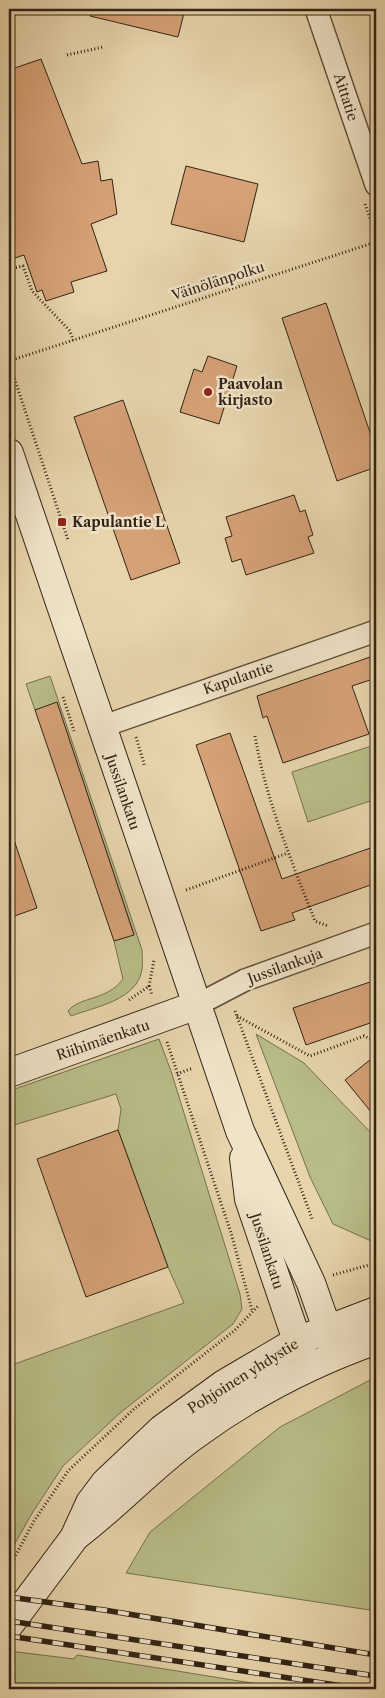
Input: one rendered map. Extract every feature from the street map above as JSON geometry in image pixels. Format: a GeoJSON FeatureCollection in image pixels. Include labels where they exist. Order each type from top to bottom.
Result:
{"type":"FeatureCollection","features":[{"type":"Feature","properties":{"kind":"main road","name":"Jussilankatu"},"geometry":{"type":"LineString","coordinates":[[9,453],[240,1131],[311,1283],[336,1354]]}},
{"type":"Feature","properties":{"kind":"main road","name":"Riihimäenkatu"},"geometry":{"type":"LineString","coordinates":[[9,1073],[160,1020],[197,1005]]}},
{"type":"Feature","properties":{"kind":"main road","name":"Jussilankatu"},"geometry":{"type":"LineString","coordinates":[[240,1131],[249,1199],[306,1368]]}},
{"type":"Feature","properties":{"kind":"main road","name":"Pohjoinen yhdystie"},"geometry":{"type":"LineString","coordinates":[[9,1626],[74,1538],[90,1503],[105,1483],[162,1429],[224,1384],[297,1342],[376,1311]]}},
{"type":"Feature","properties":{"kind":"main road","name":"Pohjoinen yhdystie"},"geometry":{"type":"LineString","coordinates":[[74,1538],[111,1509],[195,1435],[270,1386],[336,1354],[376,1340]]}},
{"type":"Feature","properties":{"kind":"street","name":"Aittatie"},"geometry":{"type":"LineString","coordinates":[[316,9],[376,185]]}},
{"type":"Feature","properties":{"kind":"street","name":"Kapulantie"},"geometry":{"type":"LineString","coordinates":[[101,727],[376,630]]}},
{"type":"Feature","properties":{"kind":"street","name":"Jussilankuja"},"geometry":{"type":"LineString","coordinates":[[197,1005],[227,988],[376,933]]}},
{"type":"Feature","properties":{"kind":"path"},"geometry":{"type":"LineString","coordinates":[[67,55],[103,48]]}},
{"type":"Feature","properties":{"kind":"path","name":"Väinölänpolku"},"geometry":{"type":"LineString","coordinates":[[9,362],[376,242]]}},
{"type":"Feature","properties":{"kind":"path"},"geometry":{"type":"LineString","coordinates":[[9,270],[22,266],[32,291],[70,331],[72,340]]}},
{"type":"Feature","properties":{"kind":"path"},"geometry":{"type":"LineString","coordinates":[[9,362],[68,541]]}},
{"type":"Feature","properties":{"kind":"path"},"geometry":{"type":"LineString","coordinates":[[129,716],[146,768]]}},
{"type":"Feature","properties":{"kind":"path"},"geometry":{"type":"LineString","coordinates":[[255,736],[262,775],[288,853],[315,921],[327,925],[333,936],[335,948]]}},
{"type":"Feature","properties":{"kind":"path"},"geometry":{"type":"LineString","coordinates":[[186,890],[288,853]]}},
{"type":"Feature","properties":{"kind":"path"},"geometry":{"type":"LineString","coordinates":[[183,881],[189,898]]}},
{"type":"Feature","properties":{"kind":"path"},"geometry":{"type":"LineString","coordinates":[[178,949],[154,958],[149,986],[231,1234],[252,1310]]}},
{"type":"Feature","properties":{"kind":"path"},"geometry":{"type":"LineString","coordinates":[[122,1004],[149,986]]}},
{"type":"Feature","properties":{"kind":"path"},"geometry":{"type":"LineString","coordinates":[[227,988],[316,1228]]}},
{"type":"Feature","properties":{"kind":"path"},"geometry":{"type":"LineString","coordinates":[[237,1016],[310,1056],[364,1036],[376,1041]]}},
{"type":"Feature","properties":{"kind":"path"},"geometry":{"type":"LineString","coordinates":[[332,1265],[336,1274],[376,1263]]}},
{"type":"Feature","properties":{"kind":"green space"},"geometry":{"type":"Polygon","coordinates":[[[50,676],[142,950],[142,969],[139,980],[133,988],[114,1001],[71,1016],[68,1011],[73,1006],[102,995],[117,986],[123,979],[114,941],[134,934],[57,703],[35,710],[26,684],[50,676]]]}},
{"type":"Feature","properties":{"kind":"green space"},"geometry":{"type":"Polygon","coordinates":[[[371,746],[376,760],[376,799],[308,822],[292,772],[371,746]]]}},
{"type":"Feature","properties":{"kind":"green space"},"geometry":{"type":"Polygon","coordinates":[[[256,1034],[304,1063],[376,1138],[376,1241],[369,1240],[333,1224],[310,1177],[256,1034]]]}},
{"type":"Feature","properties":{"kind":"green space"},"geometry":{"type":"Polygon","coordinates":[[[159,1039],[171,1071],[240,1294],[242,1309],[233,1324],[120,1413],[63,1466],[31,1515],[9,1554],[9,1366],[184,1303],[168,1267],[118,1130],[121,1109],[116,1094],[11,1126],[9,1121],[9,1091],[159,1039]]]}},
{"type":"Feature","properties":{"kind":"green space"},"geometry":{"type":"Polygon","coordinates":[[[376,1377],[376,1611],[126,1573],[150,1532],[280,1427],[376,1377]]]}},
{"type":"Feature","properties":{"kind":"green space"},"geometry":{"type":"Polygon","coordinates":[[[9,1651],[74,1659],[77,1655],[289,1689],[9,1689],[9,1651]]]}},
{"type":"Feature","properties":{"kind":"building"},"geometry":{"type":"Polygon","coordinates":[[[91,9],[185,9],[178,37],[90,16],[91,9]]]}},
{"type":"Feature","properties":{"kind":"building"},"geometry":{"type":"Polygon","coordinates":[[[41,59],[82,164],[98,161],[101,181],[112,179],[117,214],[91,224],[107,271],[71,282],[74,292],[46,301],[42,290],[37,292],[24,255],[15,258],[9,241],[9,70],[41,59]]]}},
{"type":"Feature","properties":{"kind":"building"},"geometry":{"type":"Polygon","coordinates":[[[186,166],[258,184],[244,242],[171,224],[186,166]]]}},
{"type":"Feature","properties":{"kind":"building"},"geometry":{"type":"Polygon","coordinates":[[[326,303],[376,450],[376,467],[337,481],[282,318],[326,303]]]}},
{"type":"Feature","properties":{"kind":"building","name":"Paavolan kirjasto"},"geometry":{"type":"Polygon","coordinates":[[[208,356],[237,366],[219,424],[180,412],[194,369],[202,372],[208,356]]]}},
{"type":"Feature","properties":{"kind":"building"},"geometry":{"type":"Polygon","coordinates":[[[123,400],[180,563],[131,580],[74,417],[123,400]]]}},
{"type":"Feature","properties":{"kind":"building"},"geometry":{"type":"Polygon","coordinates":[[[294,495],[300,512],[305,510],[313,535],[308,537],[314,553],[246,575],[241,559],[232,562],[225,538],[232,536],[226,517],[294,495]]]}},
{"type":"Feature","properties":{"kind":"building"},"geometry":{"type":"Polygon","coordinates":[[[376,655],[376,678],[352,686],[369,734],[283,763],[267,716],[263,718],[257,696],[376,655]]]}},
{"type":"Feature","properties":{"kind":"building"},"geometry":{"type":"Polygon","coordinates":[[[57,702],[134,935],[114,941],[35,710],[57,702]]]}},
{"type":"Feature","properties":{"kind":"building"},"geometry":{"type":"Polygon","coordinates":[[[230,733],[282,879],[376,846],[376,883],[292,913],[295,920],[261,931],[196,745],[230,733]]]}},
{"type":"Feature","properties":{"kind":"building"},"geometry":{"type":"Polygon","coordinates":[[[12,834],[37,908],[9,918],[9,835],[12,834]]]}},
{"type":"Feature","properties":{"kind":"building"},"geometry":{"type":"Polygon","coordinates":[[[376,980],[376,1021],[306,1045],[293,1008],[376,980]]]}},
{"type":"Feature","properties":{"kind":"building"},"geometry":{"type":"Polygon","coordinates":[[[376,1055],[376,1118],[345,1080],[376,1055]]]}},
{"type":"Feature","properties":{"kind":"building"},"geometry":{"type":"Polygon","coordinates":[[[118,1130],[168,1267],[86,1297],[37,1159],[118,1130]]]}},
{"type":"Feature","properties":{"kind":"railway"},"geometry":{"type":"LineString","coordinates":[[9,1597],[104,1610],[376,1655]]}},
{"type":"Feature","properties":{"kind":"railway"},"geometry":{"type":"LineString","coordinates":[[9,1621],[376,1676]]}},
{"type":"Feature","properties":{"kind":"railway"},"geometry":{"type":"LineString","coordinates":[[9,1636],[363,1689]]}},
{"type":"Feature","properties":{"kind":"place","name":"Paavolan kirjasto"},"geometry":{"type":"Point","coordinates":[208,392]}},
{"type":"Feature","properties":{"kind":"place","name":"Kapulantie L"},"geometry":{"type":"Point","coordinates":[62,522]}}]}
